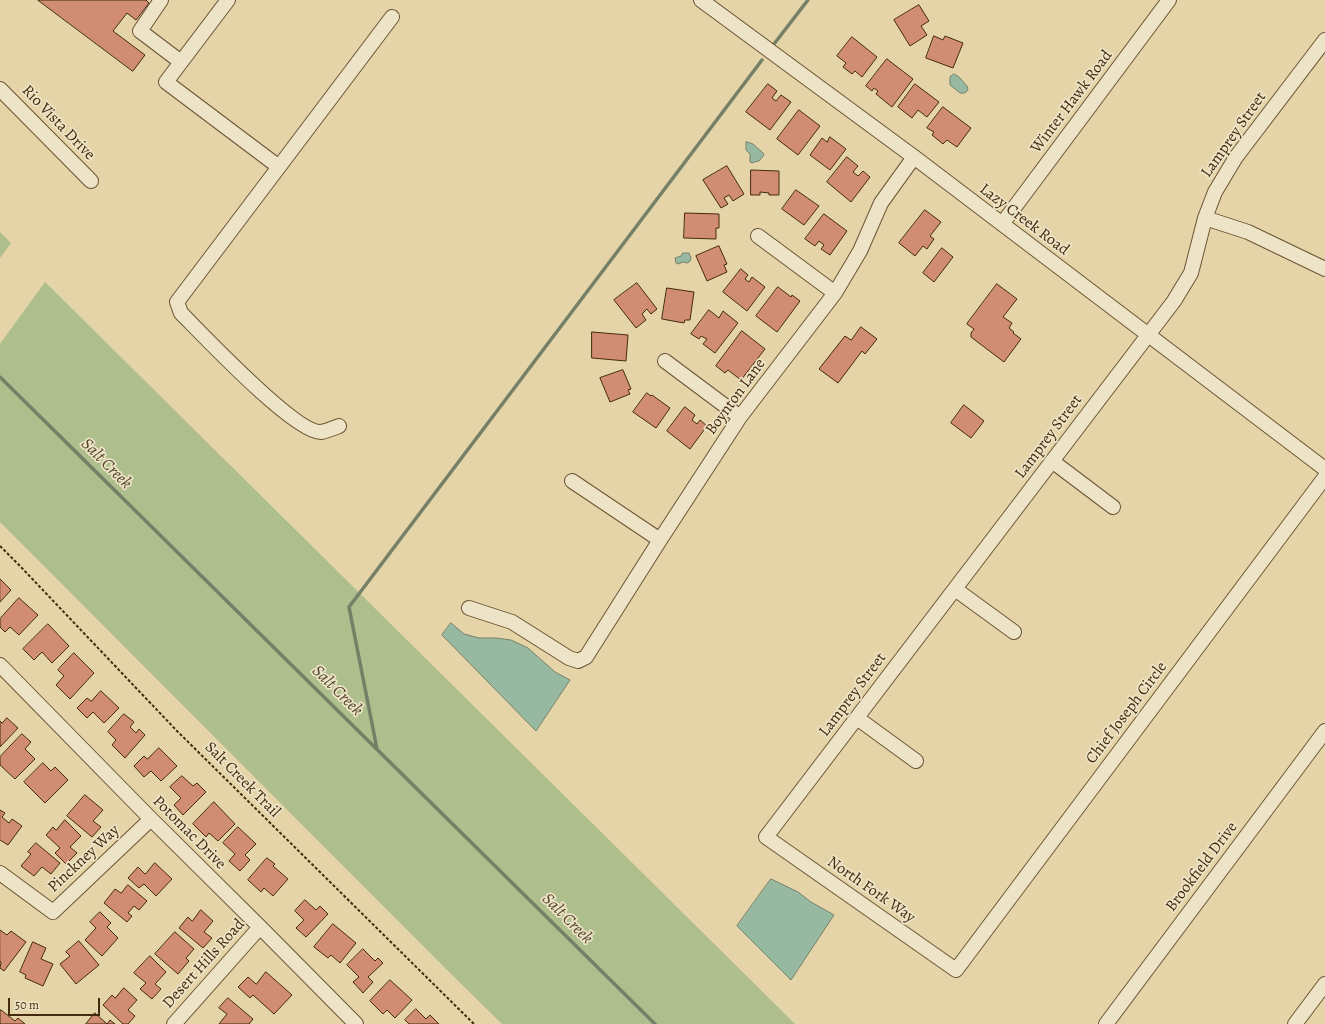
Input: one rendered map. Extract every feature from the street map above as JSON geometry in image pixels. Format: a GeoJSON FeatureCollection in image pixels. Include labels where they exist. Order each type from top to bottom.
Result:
{"type":"FeatureCollection","features":[{"type":"Feature","properties":{"kind":"street"},"geometry":{"type":"LineString","coordinates":[[161,0],[140,31],[181,62]]}},
{"type":"Feature","properties":{"kind":"street"},"geometry":{"type":"LineString","coordinates":[[228,0],[166,82],[279,167]]}},
{"type":"Feature","properties":{"kind":"street","name":"Lazy Creek Road"},"geometry":{"type":"LineString","coordinates":[[701,0],[1002,224],[1325,469]]}},
{"type":"Feature","properties":{"kind":"street","name":"Winter Hawk Road"},"geometry":{"type":"LineString","coordinates":[[1002,224],[1169,0]]}},
{"type":"Feature","properties":{"kind":"street"},"geometry":{"type":"LineString","coordinates":[[339,426],[321,432],[307,428],[252,384],[187,319],[182,313],[177,302],[392,17]]}},
{"type":"Feature","properties":{"kind":"street","name":"Lamprey Street"},"geometry":{"type":"LineString","coordinates":[[766,837],[1174,301],[1191,273],[1205,218],[1215,192],[1236,157],[1325,40]]}},
{"type":"Feature","properties":{"kind":"street","name":"Rio Vista Drive"},"geometry":{"type":"LineString","coordinates":[[0,89],[91,181]]}},
{"type":"Feature","properties":{"kind":"street","name":"Boynton Lane"},"geometry":{"type":"LineString","coordinates":[[470,608],[512,622],[569,658],[578,660],[586,657],[740,417],[835,293],[860,251],[881,203],[914,158]]}},
{"type":"Feature","properties":{"kind":"street"},"geometry":{"type":"LineString","coordinates":[[1205,218],[1248,232],[1325,269]]}},
{"type":"Feature","properties":{"kind":"street"},"geometry":{"type":"LineString","coordinates":[[758,236],[835,293]]}},
{"type":"Feature","properties":{"kind":"street"},"geometry":{"type":"LineString","coordinates":[[665,361],[740,417]]}},
{"type":"Feature","properties":{"kind":"street"},"geometry":{"type":"LineString","coordinates":[[1052,461],[1113,507]]}},
{"type":"Feature","properties":{"kind":"street","name":"Chief Joseph Circle"},"geometry":{"type":"LineString","coordinates":[[956,970],[1325,477]]}},
{"type":"Feature","properties":{"kind":"street"},"geometry":{"type":"LineString","coordinates":[[572,481],[660,540]]}},
{"type":"Feature","properties":{"kind":"street"},"geometry":{"type":"LineString","coordinates":[[955,589],[1014,632]]}},
{"type":"Feature","properties":{"kind":"street","name":"Potomac Drive"},"geometry":{"type":"LineString","coordinates":[[0,665],[151,819],[356,1024]]}},
{"type":"Feature","properties":{"kind":"street"},"geometry":{"type":"LineString","coordinates":[[857,718],[916,762]]}},
{"type":"Feature","properties":{"kind":"street","name":"Brookfield Drive"},"geometry":{"type":"LineString","coordinates":[[1106,1024],[1325,731]]}},
{"type":"Feature","properties":{"kind":"street","name":"Pinckney Way"},"geometry":{"type":"LineString","coordinates":[[0,873],[53,912],[151,819]]}},
{"type":"Feature","properties":{"kind":"street","name":"North Fork Way"},"geometry":{"type":"LineString","coordinates":[[766,837],[956,970]]}},
{"type":"Feature","properties":{"kind":"street","name":"Desert Hills Road"},"geometry":{"type":"LineString","coordinates":[[174,1024],[260,927]]}},
{"type":"Feature","properties":{"kind":"street"},"geometry":{"type":"LineString","coordinates":[[1295,1024],[1325,984]]}},
{"type":"Feature","properties":{"kind":"path","name":"Salt Creek Trail"},"geometry":{"type":"LineString","coordinates":[[0,546],[177,731],[474,1024]]}},
{"type":"Feature","properties":{"kind":"shaded area"},"geometry":{"type":"Polygon","coordinates":[[[954,74],[967,86],[968,90],[965,93],[960,93],[950,85],[950,77],[954,74]]]}},
{"type":"Feature","properties":{"kind":"shaded area"},"geometry":{"type":"Polygon","coordinates":[[[746,142],[753,144],[764,155],[759,161],[753,163],[750,162],[750,154],[746,150],[746,142]]]}},
{"type":"Feature","properties":{"kind":"shaded area"},"geometry":{"type":"Polygon","coordinates":[[[0,232],[11,243],[0,258],[0,232]]]}},
{"type":"Feature","properties":{"kind":"shaded area"},"geometry":{"type":"Polygon","coordinates":[[[683,253],[689,253],[691,258],[690,261],[688,263],[676,263],[675,258],[681,256],[683,253]]]}},
{"type":"Feature","properties":{"kind":"shaded area"},"geometry":{"type":"Polygon","coordinates":[[[45,282],[795,1024],[502,1024],[446,969],[0,522],[0,344],[45,282]]]}},
{"type":"Feature","properties":{"kind":"shaded area"},"geometry":{"type":"Polygon","coordinates":[[[451,623],[464,634],[479,638],[511,640],[528,648],[555,672],[570,680],[536,731],[442,635],[451,623]]]}},
{"type":"Feature","properties":{"kind":"shaded area"},"geometry":{"type":"Polygon","coordinates":[[[771,879],[798,892],[811,902],[834,915],[791,980],[737,926],[771,879]]]}},
{"type":"Feature","properties":{"kind":"building"},"geometry":{"type":"Polygon","coordinates":[[[38,0],[146,0],[149,3],[136,20],[127,13],[113,31],[145,55],[133,71],[38,0]]]}},
{"type":"Feature","properties":{"kind":"building"},"geometry":{"type":"Polygon","coordinates":[[[919,5],[929,21],[921,26],[927,35],[910,46],[894,20],[919,5]]]}},
{"type":"Feature","properties":{"kind":"building"},"geometry":{"type":"Polygon","coordinates":[[[934,36],[943,40],[945,36],[963,43],[953,68],[926,58],[934,36]]]}},
{"type":"Feature","properties":{"kind":"building"},"geometry":{"type":"Polygon","coordinates":[[[852,37],[877,57],[862,77],[855,71],[852,74],[843,67],[846,63],[837,56],[852,37]]]}},
{"type":"Feature","properties":{"kind":"building"},"geometry":{"type":"Polygon","coordinates":[[[887,59],[913,79],[892,107],[876,94],[878,91],[874,88],[872,91],[866,86],[887,59]]]}},
{"type":"Feature","properties":{"kind":"building"},"geometry":{"type":"Polygon","coordinates":[[[768,84],[777,91],[772,98],[776,101],[781,95],[791,102],[770,130],[746,112],[768,84]]]}},
{"type":"Feature","properties":{"kind":"building"},"geometry":{"type":"Polygon","coordinates":[[[915,84],[939,102],[927,117],[918,110],[912,118],[898,107],[915,84]]]}},
{"type":"Feature","properties":{"kind":"building"},"geometry":{"type":"Polygon","coordinates":[[[943,107],[971,128],[957,147],[947,140],[943,144],[932,135],[934,132],[927,128],[943,107]]]}},
{"type":"Feature","properties":{"kind":"building"},"geometry":{"type":"Polygon","coordinates":[[[799,110],[820,126],[798,155],[777,139],[799,110]]]}},
{"type":"Feature","properties":{"kind":"building"},"geometry":{"type":"Polygon","coordinates":[[[830,137],[846,149],[830,170],[810,155],[822,138],[827,142],[830,137]]]}},
{"type":"Feature","properties":{"kind":"building"},"geometry":{"type":"Polygon","coordinates":[[[847,157],[858,166],[853,172],[858,176],[863,171],[870,177],[851,202],[827,182],[847,157]]]}},
{"type":"Feature","properties":{"kind":"building"},"geometry":{"type":"Polygon","coordinates":[[[727,166],[744,194],[733,201],[729,195],[724,198],[728,204],[721,208],[703,180],[727,166]]]}},
{"type":"Feature","properties":{"kind":"building"},"geometry":{"type":"Polygon","coordinates":[[[751,170],[779,171],[779,195],[769,195],[769,193],[760,192],[760,195],[751,195],[751,170]]]}},
{"type":"Feature","properties":{"kind":"building"},"geometry":{"type":"Polygon","coordinates":[[[796,190],[819,206],[804,225],[782,209],[796,190]]]}},
{"type":"Feature","properties":{"kind":"building"},"geometry":{"type":"Polygon","coordinates":[[[925,210],[941,222],[930,236],[934,239],[927,249],[923,246],[915,256],[899,243],[925,210]]]}},
{"type":"Feature","properties":{"kind":"building"},"geometry":{"type":"Polygon","coordinates":[[[685,213],[719,214],[719,228],[716,228],[716,239],[684,238],[685,213]]]}},
{"type":"Feature","properties":{"kind":"building"},"geometry":{"type":"Polygon","coordinates":[[[824,214],[847,231],[830,255],[821,249],[824,245],[819,241],[815,246],[805,239],[824,214]]]}},
{"type":"Feature","properties":{"kind":"building"},"geometry":{"type":"Polygon","coordinates":[[[719,246],[727,264],[724,265],[727,272],[707,281],[696,256],[719,246]]]}},
{"type":"Feature","properties":{"kind":"building"},"geometry":{"type":"Polygon","coordinates":[[[942,248],[953,257],[934,282],[923,273],[942,248]]]}},
{"type":"Feature","properties":{"kind":"building"},"geometry":{"type":"Polygon","coordinates":[[[741,269],[748,275],[745,279],[749,282],[752,277],[765,287],[747,311],[723,292],[741,269]]]}},
{"type":"Feature","properties":{"kind":"building"},"geometry":{"type":"Polygon","coordinates":[[[637,283],[657,309],[651,314],[647,309],[642,314],[646,320],[636,328],[614,300],[637,283]]]}},
{"type":"Feature","properties":{"kind":"building"},"geometry":{"type":"Polygon","coordinates":[[[997,284],[1017,299],[1003,317],[1012,323],[1009,328],[1021,339],[1004,362],[971,337],[971,333],[974,329],[967,324],[997,284]]]}},
{"type":"Feature","properties":{"kind":"building"},"geometry":{"type":"Polygon","coordinates":[[[778,287],[791,297],[792,295],[800,301],[777,332],[756,316],[778,287]]]}},
{"type":"Feature","properties":{"kind":"building"},"geometry":{"type":"Polygon","coordinates":[[[667,288],[694,292],[690,320],[685,320],[684,323],[662,319],[667,288]]]}},
{"type":"Feature","properties":{"kind":"building"},"geometry":{"type":"Polygon","coordinates":[[[709,310],[719,318],[723,311],[738,323],[715,353],[703,344],[707,339],[701,336],[699,339],[691,334],[709,310]]]}},
{"type":"Feature","properties":{"kind":"building"},"geometry":{"type":"Polygon","coordinates":[[[861,327],[877,339],[865,354],[862,351],[838,383],[819,369],[845,336],[851,340],[861,327]]]}},
{"type":"Feature","properties":{"kind":"building"},"geometry":{"type":"Polygon","coordinates":[[[742,331],[765,349],[741,380],[728,370],[725,373],[716,366],[742,331]]]}},
{"type":"Feature","properties":{"kind":"building"},"geometry":{"type":"Polygon","coordinates":[[[592,332],[628,335],[626,361],[592,358],[592,332]]]}},
{"type":"Feature","properties":{"kind":"building"},"geometry":{"type":"Polygon","coordinates":[[[623,370],[631,389],[628,390],[630,394],[610,402],[600,378],[623,370]]]}},
{"type":"Feature","properties":{"kind":"building"},"geometry":{"type":"Polygon","coordinates":[[[647,393],[670,408],[656,428],[633,412],[647,393]]]}},
{"type":"Feature","properties":{"kind":"building"},"geometry":{"type":"Polygon","coordinates":[[[964,405],[984,421],[971,438],[951,423],[964,405]]]}},
{"type":"Feature","properties":{"kind":"building"},"geometry":{"type":"Polygon","coordinates":[[[685,407],[695,415],[692,420],[697,424],[700,420],[707,426],[690,449],[667,431],[685,407]]]}},
{"type":"Feature","properties":{"kind":"building"},"geometry":{"type":"Polygon","coordinates":[[[0,579],[11,590],[0,602],[0,579]]]}},
{"type":"Feature","properties":{"kind":"building"},"geometry":{"type":"Polygon","coordinates":[[[19,598],[38,615],[19,635],[10,627],[5,632],[0,627],[0,619],[19,598]]]}},
{"type":"Feature","properties":{"kind":"building"},"geometry":{"type":"Polygon","coordinates":[[[48,624],[69,646],[52,663],[42,652],[34,660],[23,649],[48,624]]]}},
{"type":"Feature","properties":{"kind":"building"},"geometry":{"type":"Polygon","coordinates":[[[74,653],[94,673],[70,699],[56,685],[64,676],[58,670],[74,653]]]}},
{"type":"Feature","properties":{"kind":"building"},"geometry":{"type":"Polygon","coordinates":[[[101,691],[119,708],[104,723],[93,712],[87,718],[77,708],[87,698],[91,701],[101,691]]]}},
{"type":"Feature","properties":{"kind":"building"},"geometry":{"type":"Polygon","coordinates":[[[124,714],[134,722],[130,727],[136,733],[139,729],[145,735],[125,758],[112,745],[116,740],[108,732],[124,714]]]}},
{"type":"Feature","properties":{"kind":"building"},"geometry":{"type":"Polygon","coordinates":[[[7,718],[18,728],[0,747],[0,721],[2,723],[7,718]]]}},
{"type":"Feature","properties":{"kind":"building"},"geometry":{"type":"Polygon","coordinates":[[[22,734],[31,742],[25,749],[35,759],[15,779],[0,765],[0,757],[22,734]]]}},
{"type":"Feature","properties":{"kind":"building"},"geometry":{"type":"Polygon","coordinates":[[[159,748],[177,766],[161,781],[151,771],[144,777],[134,766],[144,756],[147,759],[159,748]]]}},
{"type":"Feature","properties":{"kind":"building"},"geometry":{"type":"Polygon","coordinates":[[[43,763],[51,771],[55,767],[68,780],[45,803],[24,782],[43,763]]]}},
{"type":"Feature","properties":{"kind":"building"},"geometry":{"type":"Polygon","coordinates":[[[182,776],[193,786],[197,783],[206,792],[183,815],[174,805],[181,798],[170,787],[182,776]]]}},
{"type":"Feature","properties":{"kind":"building"},"geometry":{"type":"Polygon","coordinates":[[[85,795],[103,810],[93,821],[101,827],[92,837],[67,816],[85,795]]]}},
{"type":"Feature","properties":{"kind":"building"},"geometry":{"type":"Polygon","coordinates":[[[214,802],[235,824],[218,841],[209,833],[206,837],[193,824],[214,802]]]}},
{"type":"Feature","properties":{"kind":"building"},"geometry":{"type":"Polygon","coordinates":[[[0,810],[5,813],[2,817],[9,823],[12,819],[22,826],[8,845],[0,840],[0,810]]]}},
{"type":"Feature","properties":{"kind":"building"},"geometry":{"type":"Polygon","coordinates":[[[65,820],[81,836],[70,847],[77,853],[66,864],[55,853],[60,848],[46,835],[53,827],[56,830],[65,820]]]}},
{"type":"Feature","properties":{"kind":"building"},"geometry":{"type":"Polygon","coordinates":[[[238,827],[256,844],[245,855],[250,860],[240,871],[229,861],[235,854],[223,843],[238,827]]]}},
{"type":"Feature","properties":{"kind":"building"},"geometry":{"type":"Polygon","coordinates":[[[36,843],[60,863],[51,874],[42,867],[34,876],[21,866],[31,854],[28,852],[36,843]]]}},
{"type":"Feature","properties":{"kind":"building"},"geometry":{"type":"Polygon","coordinates":[[[267,858],[275,864],[273,866],[288,879],[273,896],[264,888],[261,892],[248,880],[267,858]]]}},
{"type":"Feature","properties":{"kind":"building"},"geometry":{"type":"Polygon","coordinates":[[[155,863],[172,879],[156,896],[144,884],[139,888],[128,878],[138,867],[145,874],[155,863]]]}},
{"type":"Feature","properties":{"kind":"building"},"geometry":{"type":"Polygon","coordinates":[[[128,885],[147,901],[139,910],[134,906],[128,913],[132,916],[127,922],[104,903],[115,889],[121,893],[128,885]]]}},
{"type":"Feature","properties":{"kind":"building"},"geometry":{"type":"Polygon","coordinates":[[[305,900],[316,910],[320,906],[328,914],[306,937],[296,928],[304,920],[295,911],[305,900]]]}},
{"type":"Feature","properties":{"kind":"building"},"geometry":{"type":"Polygon","coordinates":[[[201,910],[213,921],[204,932],[212,938],[203,948],[179,928],[188,917],[192,921],[201,910]]]}},
{"type":"Feature","properties":{"kind":"building"},"geometry":{"type":"Polygon","coordinates":[[[100,912],[111,923],[107,927],[118,938],[102,956],[85,940],[96,928],[90,922],[100,912]]]}},
{"type":"Feature","properties":{"kind":"building"},"geometry":{"type":"Polygon","coordinates":[[[333,924],[356,943],[340,963],[331,955],[328,958],[314,947],[333,924]]]}},
{"type":"Feature","properties":{"kind":"building"},"geometry":{"type":"Polygon","coordinates":[[[0,930],[7,935],[11,931],[26,942],[4,971],[0,968],[0,930]]]}},
{"type":"Feature","properties":{"kind":"building"},"geometry":{"type":"Polygon","coordinates":[[[175,932],[194,949],[186,958],[189,961],[178,974],[155,954],[175,932]]]}},
{"type":"Feature","properties":{"kind":"building"},"geometry":{"type":"Polygon","coordinates":[[[79,941],[99,965],[76,984],[60,964],[70,956],[66,952],[79,941]]]}},
{"type":"Feature","properties":{"kind":"building"},"geometry":{"type":"Polygon","coordinates":[[[33,942],[46,948],[41,959],[53,964],[43,986],[25,978],[26,975],[20,972],[33,942]]]}},
{"type":"Feature","properties":{"kind":"building"},"geometry":{"type":"Polygon","coordinates":[[[363,949],[375,961],[378,958],[383,963],[368,977],[373,982],[363,993],[353,982],[359,977],[347,965],[363,949]]]}},
{"type":"Feature","properties":{"kind":"building"},"geometry":{"type":"Polygon","coordinates":[[[150,956],[166,972],[155,984],[161,989],[152,999],[140,989],[146,983],[134,973],[150,956]]]}},
{"type":"Feature","properties":{"kind":"building"},"geometry":{"type":"Polygon","coordinates":[[[266,972],[292,995],[274,1014],[253,995],[250,998],[238,987],[248,977],[256,984],[266,972]]]}},
{"type":"Feature","properties":{"kind":"building"},"geometry":{"type":"Polygon","coordinates":[[[390,980],[412,1000],[395,1018],[387,1010],[383,1014],[370,1001],[390,980]]]}},
{"type":"Feature","properties":{"kind":"building"},"geometry":{"type":"Polygon","coordinates":[[[124,988],[137,1000],[128,1010],[135,1016],[128,1024],[123,1024],[103,1005],[112,995],[115,998],[124,988]]]}},
{"type":"Feature","properties":{"kind":"building"},"geometry":{"type":"Polygon","coordinates":[[[228,998],[253,1019],[249,1024],[219,1024],[227,1014],[219,1008],[228,998]]]}},
{"type":"Feature","properties":{"kind":"building"},"geometry":{"type":"Polygon","coordinates":[[[416,1009],[426,1019],[430,1015],[439,1024],[409,1024],[405,1020],[416,1009]]]}},
{"type":"Feature","properties":{"kind":"building"},"geometry":{"type":"Polygon","coordinates":[[[1,1010],[15,1021],[18,1018],[25,1024],[0,1024],[1,1010]]]}},
{"type":"Feature","properties":{"kind":"building"},"geometry":{"type":"Polygon","coordinates":[[[95,1013],[107,1024],[86,1024],[95,1013]]]}},
{"type":"Feature","properties":{"kind":"building"},"geometry":{"type":"Polygon","coordinates":[[[110,1020],[115,1024],[107,1024],[110,1020]]]}},
{"type":"Feature","properties":{"kind":"waterway"},"geometry":{"type":"LineString","coordinates":[[774,44],[808,0]]}},
{"type":"Feature","properties":{"kind":"waterway"},"geometry":{"type":"LineString","coordinates":[[377,749],[349,607],[762,60]]}},
{"type":"Feature","properties":{"kind":"waterway","name":"Salt Creek"},"geometry":{"type":"LineString","coordinates":[[0,377],[655,1024]]}}]}
